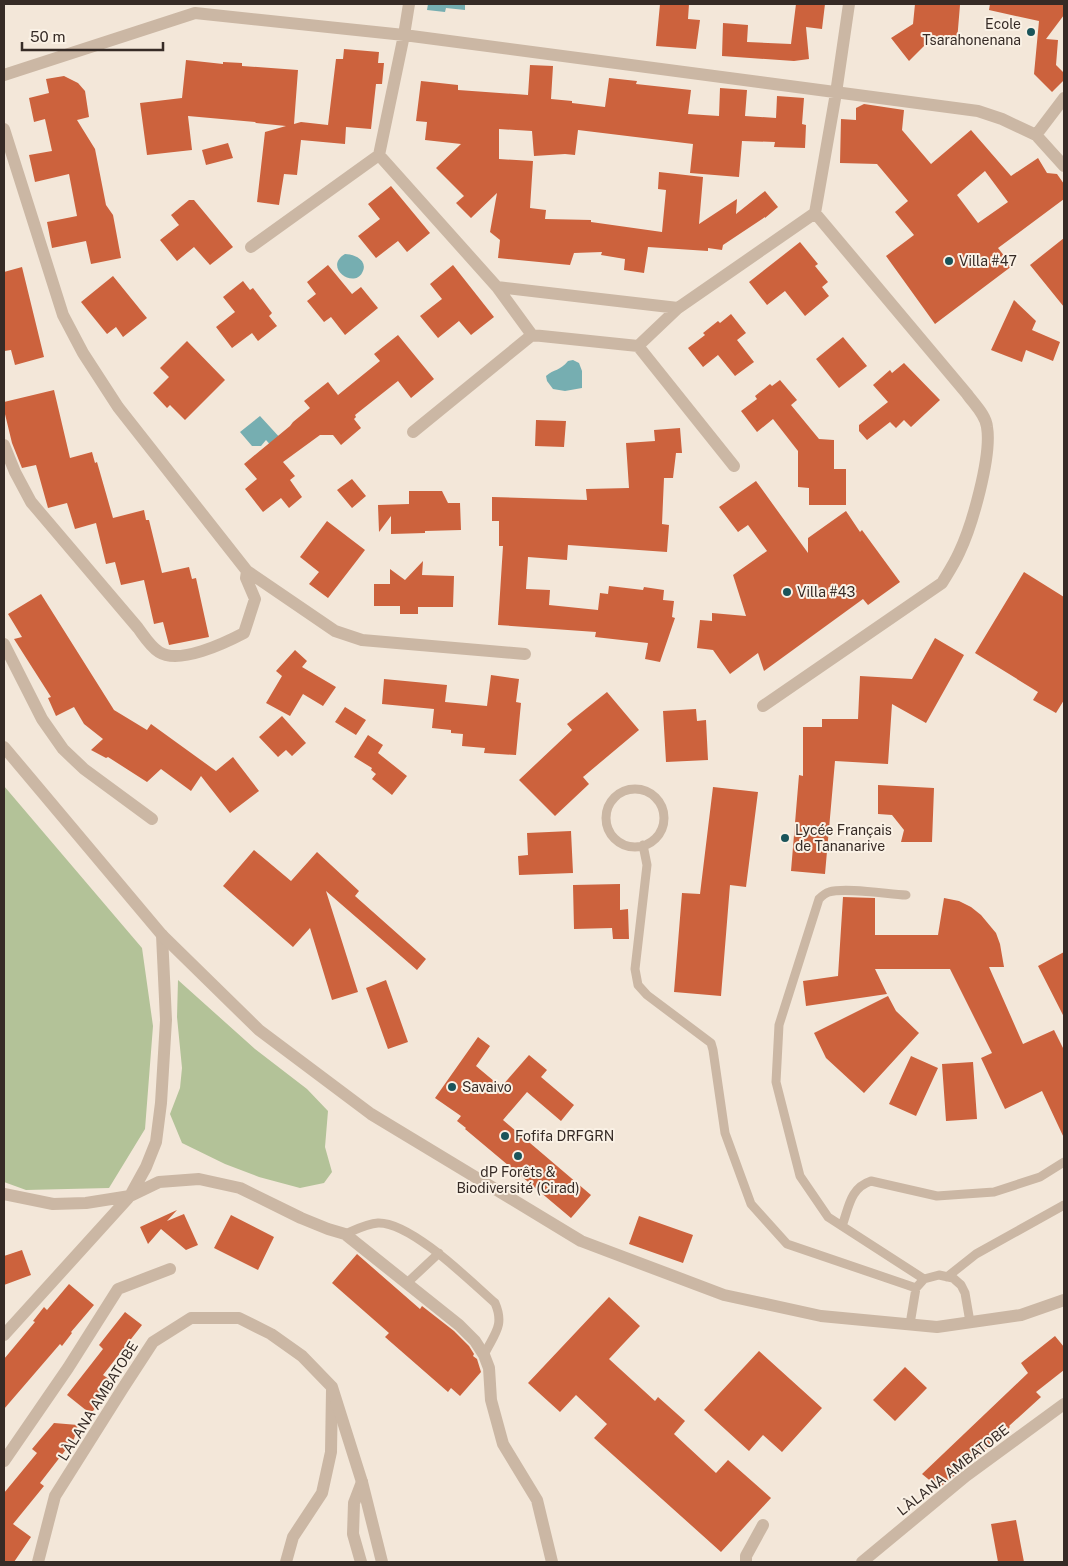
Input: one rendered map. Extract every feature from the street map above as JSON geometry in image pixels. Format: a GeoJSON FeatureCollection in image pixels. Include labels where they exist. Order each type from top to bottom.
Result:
{"type":"FeatureCollection","features":[{"type":"Feature","properties":{"kind":"street"},"geometry":{"type":"LineString","coordinates":[[251,247],[379,155],[409,4]]}},
{"type":"Feature","properties":{"kind":"street"},"geometry":{"type":"LineString","coordinates":[[638,346],[678,308],[815,213],[849,4]]}},
{"type":"Feature","properties":{"kind":"street"},"geometry":{"type":"LineString","coordinates":[[4,75],[195,13],[404,35],[978,111],[1002,119],[1036,135],[1064,166]]}},
{"type":"Feature","properties":{"kind":"street"},"geometry":{"type":"LineString","coordinates":[[1036,135],[1064,98]]}},
{"type":"Feature","properties":{"kind":"street"},"geometry":{"type":"LineString","coordinates":[[4,129],[63,315],[71,333],[118,407],[247,571],[335,630],[362,640],[525,654]]}},
{"type":"Feature","properties":{"kind":"street"},"geometry":{"type":"LineString","coordinates":[[379,155],[496,287],[532,335]]}},
{"type":"Feature","properties":{"kind":"street"},"geometry":{"type":"LineString","coordinates":[[763,706],[942,583],[960,552],[973,514],[987,456],[987,425],[984,417],[967,394],[815,213]]}},
{"type":"Feature","properties":{"kind":"street"},"geometry":{"type":"LineString","coordinates":[[496,287],[678,308]]}},
{"type":"Feature","properties":{"kind":"street"},"geometry":{"type":"LineString","coordinates":[[413,432],[532,335],[638,346],[734,466]]}},
{"type":"Feature","properties":{"kind":"street"},"geometry":{"type":"LineString","coordinates":[[4,445],[15,472],[32,502],[160,653],[179,657],[202,652],[244,633],[255,599],[246,578],[247,571]]}},
{"type":"Feature","properties":{"kind":"street"},"geometry":{"type":"LineString","coordinates":[[4,644],[42,719],[63,749],[84,769],[152,819]]}},
{"type":"Feature","properties":{"kind":"street"},"geometry":{"type":"LineString","coordinates":[[4,747],[162,935],[259,1030],[371,1114],[581,1241],[724,1294],[821,1316],[938,1326],[1021,1315],[1064,1300]]}},
{"type":"Feature","properties":{"kind":"street"},"geometry":{"type":"LineString","coordinates":[[4,1335],[130,1196],[146,1167],[156,1142],[161,1103],[166,1020],[162,935]]}},
{"type":"Feature","properties":{"kind":"street"},"geometry":{"type":"LineString","coordinates":[[4,1194],[53,1204],[86,1203],[130,1196],[159,1182],[199,1179],[240,1188],[328,1230],[345,1234],[460,1325],[475,1341],[484,1355],[488,1368],[491,1400],[502,1444],[537,1500],[552,1562]]}},
{"type":"Feature","properties":{"kind":"street"},"geometry":{"type":"LineString","coordinates":[[4,1461],[68,1368],[118,1289],[170,1269]]}},
{"type":"Feature","properties":{"kind":"street","name":"LÀLANA AMBATOBE"},"geometry":{"type":"LineString","coordinates":[[38,1562],[55,1496],[107,1413],[153,1342],[191,1318],[239,1318],[271,1334],[302,1356],[332,1387],[362,1482],[382,1562]]}},
{"type":"Feature","properties":{"kind":"street"},"geometry":{"type":"LineString","coordinates":[[286,1562],[293,1537],[322,1492],[331,1452],[332,1387]]}},
{"type":"Feature","properties":{"kind":"street","name":"LÀLANA AMBATOBE"},"geometry":{"type":"LineString","coordinates":[[862,1562],[966,1476],[1064,1404]]}},
{"type":"Feature","properties":{"kind":"street"},"geometry":{"type":"LineString","coordinates":[[360,1562],[353,1534],[354,1503],[362,1482]]}},
{"type":"Feature","properties":{"kind":"street"},"geometry":{"type":"LineString","coordinates":[[746,1562],[746,1556],[763,1525]]}},
{"type":"Feature","properties":{"kind":"lane"},"geometry":{"type":"LineString","coordinates":[[642,789],[657,799],[662,807],[664,824],[660,833],[654,840],[643,845],[638,847],[620,843],[608,829],[606,811],[616,796],[624,791],[642,789]]}},
{"type":"Feature","properties":{"kind":"lane"},"geometry":{"type":"LineString","coordinates":[[643,845],[647,865],[635,969],[638,985],[711,1043],[725,1133],[750,1204],[787,1244],[916,1288]]}},
{"type":"Feature","properties":{"kind":"lane"},"geometry":{"type":"LineString","coordinates":[[906,895],[844,891],[830,892],[824,894],[819,899],[779,1025],[776,1082],[800,1176],[828,1217],[924,1279]]}},
{"type":"Feature","properties":{"kind":"lane"},"geometry":{"type":"LineString","coordinates":[[842,1226],[854,1192],[862,1184],[872,1180],[937,1196],[994,1192],[1040,1177],[1064,1162]]}},
{"type":"Feature","properties":{"kind":"lane"},"geometry":{"type":"LineString","coordinates":[[947,1277],[976,1254],[1064,1205]]}},
{"type":"Feature","properties":{"kind":"lane"},"geometry":{"type":"LineString","coordinates":[[345,1234],[379,1223],[397,1227],[439,1253],[495,1303],[499,1312],[500,1323],[484,1355]]}},
{"type":"Feature","properties":{"kind":"lane"},"geometry":{"type":"LineString","coordinates":[[407,1283],[439,1253]]}},
{"type":"Feature","properties":{"kind":"lane"},"geometry":{"type":"LineString","coordinates":[[910,1324],[916,1288],[924,1279],[939,1275],[953,1278],[961,1285],[965,1293],[970,1322]]}},
{"type":"Feature","properties":{"kind":"green space"},"geometry":{"type":"Polygon","coordinates":[[[4,786],[142,948],[153,1026],[145,1129],[109,1188],[26,1190],[4,1182],[4,786]]]}},
{"type":"Feature","properties":{"kind":"green space"},"geometry":{"type":"Polygon","coordinates":[[[178,980],[255,1049],[307,1089],[328,1111],[325,1147],[332,1172],[324,1183],[300,1188],[259,1177],[225,1164],[182,1143],[170,1114],[180,1088],[182,1068],[177,1017],[178,980]]]}},
{"type":"Feature","properties":{"kind":"water"},"geometry":{"type":"Polygon","coordinates":[[[428,4],[465,4],[465,10],[446,8],[445,12],[427,10],[428,4]]]}},
{"type":"Feature","properties":{"kind":"water"},"geometry":{"type":"Polygon","coordinates":[[[345,254],[357,257],[364,265],[362,273],[358,277],[352,279],[338,270],[339,259],[345,254]]]}},
{"type":"Feature","properties":{"kind":"water"},"geometry":{"type":"Polygon","coordinates":[[[573,360],[579,363],[582,371],[582,388],[565,391],[553,389],[546,376],[562,367],[568,361],[573,360]]]}},
{"type":"Feature","properties":{"kind":"water"},"geometry":{"type":"Polygon","coordinates":[[[260,416],[282,440],[273,448],[266,440],[261,446],[252,446],[240,432],[260,416]]]}},
{"type":"Feature","properties":{"kind":"building"},"geometry":{"type":"Polygon","coordinates":[[[660,4],[689,4],[688,19],[700,20],[696,49],[656,46],[660,4]]]}},
{"type":"Feature","properties":{"kind":"building"},"geometry":{"type":"Polygon","coordinates":[[[796,4],[825,4],[822,29],[806,27],[809,59],[794,61],[722,56],[723,23],[748,25],[747,42],[791,44],[796,4]]]}},
{"type":"Feature","properties":{"kind":"building"},"geometry":{"type":"Polygon","coordinates":[[[915,4],[960,5],[957,41],[931,39],[909,61],[891,38],[913,24],[915,4]]]}},
{"type":"Feature","properties":{"kind":"building"},"geometry":{"type":"Polygon","coordinates":[[[990,4],[1064,4],[1064,15],[1046,39],[1058,40],[1056,65],[1064,73],[1064,80],[1052,92],[1034,74],[1039,21],[989,10],[990,4]]]}},
{"type":"Feature","properties":{"kind":"building"},"geometry":{"type":"Polygon","coordinates":[[[344,49],[379,52],[378,63],[384,63],[382,84],[376,84],[371,129],[346,127],[345,144],[301,140],[297,175],[284,174],[279,205],[257,202],[265,132],[286,126],[188,116],[192,150],[147,155],[140,103],[182,98],[186,60],[223,64],[223,62],[242,63],[242,66],[298,70],[294,124],[301,122],[328,125],[336,59],[343,59],[344,49]]]}},
{"type":"Feature","properties":{"kind":"building"},"geometry":{"type":"Polygon","coordinates":[[[530,65],[553,66],[551,99],[605,107],[609,78],[637,81],[636,84],[691,90],[688,114],[719,116],[720,88],[747,90],[745,116],[776,118],[777,96],[804,98],[802,124],[806,125],[805,148],[774,147],[775,142],[742,141],[739,177],[690,173],[693,144],[578,130],[575,155],[534,156],[532,131],[499,129],[499,159],[533,161],[530,208],[546,210],[545,219],[591,220],[591,222],[662,232],[666,190],[658,189],[659,172],[703,177],[699,224],[737,199],[736,214],[765,191],[778,207],[765,218],[723,245],[722,250],[708,248],[708,251],[648,247],[644,273],[624,270],[625,259],[601,255],[602,252],[574,253],[570,265],[498,258],[500,240],[490,232],[497,193],[471,218],[456,203],[464,196],[436,168],[461,144],[425,140],[427,122],[416,121],[421,81],[458,85],[458,90],[528,95],[530,65]]]}},
{"type":"Feature","properties":{"kind":"building"},"geometry":{"type":"Polygon","coordinates":[[[64,76],[78,83],[85,91],[89,117],[77,120],[95,149],[106,205],[113,215],[121,258],[91,264],[86,241],[52,248],[47,222],[77,216],[69,174],[35,182],[29,155],[52,151],[45,119],[34,122],[29,98],[49,93],[46,79],[64,76]]]}},
{"type":"Feature","properties":{"kind":"building"},"geometry":{"type":"Polygon","coordinates":[[[864,104],[904,110],[902,130],[931,164],[971,130],[1011,176],[1038,158],[1047,173],[1057,174],[1064,184],[1064,199],[998,248],[1012,266],[935,324],[886,256],[914,235],[895,212],[908,201],[877,164],[840,163],[841,119],[856,120],[856,108],[864,104]],[[985,171],[957,195],[978,223],[1008,202],[985,171]]]}},
{"type":"Feature","properties":{"kind":"building"},"geometry":{"type":"Polygon","coordinates":[[[228,143],[233,158],[206,165],[202,150],[228,143]]]}},
{"type":"Feature","properties":{"kind":"building"},"geometry":{"type":"Polygon","coordinates":[[[391,186],[430,233],[407,252],[398,241],[376,258],[358,236],[380,219],[368,204],[391,186]]]}},
{"type":"Feature","properties":{"kind":"building"},"geometry":{"type":"Polygon","coordinates":[[[189,200],[194,200],[233,247],[210,265],[194,247],[177,261],[160,240],[179,225],[171,215],[189,200]]]}},
{"type":"Feature","properties":{"kind":"building"},"geometry":{"type":"Polygon","coordinates":[[[1064,238],[1064,307],[1030,265],[1064,238]]]}},
{"type":"Feature","properties":{"kind":"building"},"geometry":{"type":"Polygon","coordinates":[[[800,242],[818,264],[815,266],[828,282],[822,287],[829,296],[805,316],[785,291],[767,305],[749,282],[800,242]]]}},
{"type":"Feature","properties":{"kind":"building"},"geometry":{"type":"Polygon","coordinates":[[[328,265],[352,294],[361,287],[378,308],[345,335],[331,317],[324,322],[307,301],[316,294],[307,282],[328,265]]]}},
{"type":"Feature","properties":{"kind":"building"},"geometry":{"type":"Polygon","coordinates":[[[453,265],[494,317],[471,335],[459,321],[438,338],[420,316],[442,299],[430,284],[453,265]]]}},
{"type":"Feature","properties":{"kind":"building"},"geometry":{"type":"Polygon","coordinates":[[[22,267],[44,357],[15,365],[11,350],[4,351],[4,272],[22,267]]]}},
{"type":"Feature","properties":{"kind":"building"},"geometry":{"type":"Polygon","coordinates":[[[113,276],[147,318],[123,337],[116,327],[107,334],[81,302],[113,276]]]}},
{"type":"Feature","properties":{"kind":"building"},"geometry":{"type":"Polygon","coordinates":[[[243,281],[250,290],[253,288],[272,313],[269,316],[277,326],[258,341],[252,333],[232,348],[216,327],[235,312],[223,297],[243,281]]]}},
{"type":"Feature","properties":{"kind":"building"},"geometry":{"type":"Polygon","coordinates":[[[1014,300],[1036,321],[1032,330],[1060,342],[1053,361],[1026,350],[1022,362],[991,350],[1014,300]]]}},
{"type":"Feature","properties":{"kind":"building"},"geometry":{"type":"Polygon","coordinates":[[[731,314],[746,333],[737,340],[754,362],[735,376],[718,355],[703,367],[688,348],[705,335],[703,333],[718,321],[720,323],[731,314]]]}},
{"type":"Feature","properties":{"kind":"building"},"geometry":{"type":"Polygon","coordinates":[[[398,335],[434,379],[411,398],[398,381],[355,415],[354,419],[361,428],[341,445],[333,435],[320,435],[283,462],[295,476],[290,480],[302,497],[289,508],[281,498],[263,512],[245,489],[257,479],[244,464],[310,408],[304,401],[328,382],[338,395],[380,361],[374,354],[398,335]]]}},
{"type":"Feature","properties":{"kind":"building"},"geometry":{"type":"Polygon","coordinates":[[[843,337],[867,366],[839,388],[816,359],[843,337]]]}},
{"type":"Feature","properties":{"kind":"building"},"geometry":{"type":"Polygon","coordinates":[[[187,341],[225,380],[185,420],[170,405],[167,408],[153,393],[169,377],[160,368],[187,341]]]}},
{"type":"Feature","properties":{"kind":"building"},"geometry":{"type":"Polygon","coordinates":[[[904,363],[940,400],[911,427],[904,420],[896,428],[890,422],[867,440],[859,431],[859,425],[888,402],[873,385],[890,370],[892,373],[904,363]]]}},
{"type":"Feature","properties":{"kind":"building"},"geometry":{"type":"Polygon","coordinates":[[[780,380],[797,400],[791,405],[819,439],[834,440],[834,469],[846,469],[846,505],[809,505],[809,488],[798,487],[798,451],[773,419],[757,432],[741,411],[757,399],[755,396],[770,384],[772,386],[780,380]]]}},
{"type":"Feature","properties":{"kind":"building"},"geometry":{"type":"Polygon","coordinates":[[[54,390],[70,458],[92,452],[95,463],[97,462],[113,518],[144,510],[146,520],[149,520],[162,573],[189,567],[192,579],[196,578],[209,637],[169,645],[163,622],[154,624],[144,580],[121,585],[115,562],[106,564],[96,523],[75,529],[67,503],[48,508],[36,465],[22,468],[12,443],[4,410],[4,402],[54,390]]]}},
{"type":"Feature","properties":{"kind":"building"},"geometry":{"type":"Polygon","coordinates":[[[536,420],[566,421],[564,447],[535,446],[536,420]]]}},
{"type":"Feature","properties":{"kind":"building"},"geometry":{"type":"Polygon","coordinates":[[[680,428],[682,453],[676,453],[673,478],[664,478],[662,524],[669,525],[667,552],[568,545],[567,560],[528,557],[526,589],[550,590],[549,605],[598,610],[600,593],[608,594],[609,586],[643,590],[644,587],[664,590],[663,600],[674,601],[672,617],[675,618],[660,662],[645,659],[648,643],[595,637],[596,632],[498,625],[503,546],[499,546],[499,521],[492,521],[492,497],[587,500],[586,489],[629,488],[626,443],[655,441],[654,430],[680,428]]]}},
{"type":"Feature","properties":{"kind":"building"},"geometry":{"type":"Polygon","coordinates":[[[352,479],[366,496],[352,508],[337,490],[352,479]]]}},
{"type":"Feature","properties":{"kind":"building"},"geometry":{"type":"Polygon","coordinates":[[[756,481],[808,553],[808,538],[846,511],[860,532],[862,530],[900,582],[868,605],[863,599],[764,671],[758,653],[730,674],[713,650],[697,648],[700,620],[712,621],[712,613],[746,616],[733,575],[767,551],[748,525],[738,532],[719,507],[756,481]]]}},
{"type":"Feature","properties":{"kind":"building"},"geometry":{"type":"Polygon","coordinates":[[[409,491],[442,491],[448,503],[460,503],[461,530],[391,534],[391,516],[379,532],[378,505],[409,504],[409,491]]]}},
{"type":"Feature","properties":{"kind":"building"},"geometry":{"type":"Polygon","coordinates":[[[327,521],[365,550],[328,598],[309,584],[319,572],[300,557],[327,521]]]}},
{"type":"Feature","properties":{"kind":"building"},"geometry":{"type":"Polygon","coordinates":[[[423,561],[422,575],[454,576],[453,607],[418,607],[418,614],[400,614],[400,606],[374,606],[374,584],[390,584],[390,569],[405,580],[423,561]]]}},
{"type":"Feature","properties":{"kind":"building"},"geometry":{"type":"Polygon","coordinates":[[[1024,572],[1064,597],[1064,700],[1056,713],[1033,700],[1038,692],[975,653],[1024,572]]]}},
{"type":"Feature","properties":{"kind":"building"},"geometry":{"type":"Polygon","coordinates":[[[41,594],[114,710],[147,730],[151,724],[216,771],[233,757],[259,791],[230,813],[201,776],[191,791],[161,769],[147,782],[108,757],[106,758],[91,750],[103,739],[84,724],[74,707],[56,716],[48,698],[51,697],[14,639],[22,637],[8,614],[41,594]]]}},
{"type":"Feature","properties":{"kind":"building"},"geometry":{"type":"Polygon","coordinates":[[[935,638],[964,655],[926,723],[892,704],[888,764],[835,761],[825,874],[791,871],[799,775],[803,776],[803,727],[822,727],[822,719],[858,719],[860,676],[912,679],[935,638]]]}},
{"type":"Feature","properties":{"kind":"building"},"geometry":{"type":"Polygon","coordinates":[[[295,650],[307,661],[302,667],[336,687],[323,706],[303,694],[290,716],[266,703],[282,676],[276,671],[295,650]]]}},
{"type":"Feature","properties":{"kind":"building"},"geometry":{"type":"Polygon","coordinates":[[[491,675],[519,679],[516,702],[521,703],[516,755],[484,753],[485,748],[462,746],[463,734],[451,733],[451,730],[432,728],[434,709],[382,704],[384,679],[447,685],[445,702],[487,706],[491,675]]]}},
{"type":"Feature","properties":{"kind":"building"},"geometry":{"type":"Polygon","coordinates":[[[607,692],[639,730],[583,777],[589,784],[555,816],[519,780],[572,730],[567,724],[607,692]]]}},
{"type":"Feature","properties":{"kind":"building"},"geometry":{"type":"Polygon","coordinates":[[[345,707],[366,720],[356,735],[335,722],[345,707]]]}},
{"type":"Feature","properties":{"kind":"building"},"geometry":{"type":"Polygon","coordinates":[[[696,709],[697,721],[706,720],[708,760],[666,762],[663,711],[696,709]]]}},
{"type":"Feature","properties":{"kind":"building"},"geometry":{"type":"Polygon","coordinates":[[[282,716],[306,743],[292,756],[286,750],[278,757],[259,737],[282,716]]]}},
{"type":"Feature","properties":{"kind":"building"},"geometry":{"type":"Polygon","coordinates":[[[368,735],[383,745],[378,753],[407,776],[392,795],[372,779],[376,774],[371,770],[372,768],[354,757],[368,735]]]}},
{"type":"Feature","properties":{"kind":"building"},"geometry":{"type":"Polygon","coordinates":[[[878,785],[934,788],[932,842],[901,842],[904,830],[892,815],[878,814],[878,785]]]}},
{"type":"Feature","properties":{"kind":"building"},"geometry":{"type":"Polygon","coordinates":[[[713,787],[758,792],[746,887],[730,885],[721,996],[674,992],[682,893],[700,894],[713,787]]]}},
{"type":"Feature","properties":{"kind":"building"},"geometry":{"type":"Polygon","coordinates":[[[571,831],[573,873],[519,875],[518,856],[528,855],[527,833],[571,831]]]}},
{"type":"Feature","properties":{"kind":"building"},"geometry":{"type":"Polygon","coordinates":[[[254,850],[291,881],[317,852],[359,891],[355,896],[426,959],[417,970],[326,891],[358,992],[332,1000],[310,928],[293,947],[223,886],[254,850]]]}},
{"type":"Feature","properties":{"kind":"building"},"geometry":{"type":"Polygon","coordinates":[[[620,884],[620,910],[628,909],[629,939],[613,939],[612,928],[574,929],[573,885],[620,884]]]}},
{"type":"Feature","properties":{"kind":"building"},"geometry":{"type":"Polygon","coordinates":[[[843,897],[875,898],[875,935],[938,935],[944,898],[959,901],[981,915],[996,933],[1000,944],[1004,967],[989,967],[1023,1044],[1054,1030],[1064,1050],[1064,1138],[1042,1091],[1005,1109],[981,1058],[992,1053],[950,969],[875,969],[887,994],[806,1006],[803,981],[838,976],[843,897]]]}},
{"type":"Feature","properties":{"kind":"building"},"geometry":{"type":"Polygon","coordinates":[[[1064,952],[1064,1017],[1038,966],[1064,952]]]}},
{"type":"Feature","properties":{"kind":"building"},"geometry":{"type":"Polygon","coordinates":[[[386,980],[408,1042],[388,1049],[366,988],[386,980]]]}},
{"type":"Feature","properties":{"kind":"building"},"geometry":{"type":"Polygon","coordinates":[[[888,996],[896,1011],[919,1033],[864,1093],[826,1058],[814,1033],[888,996]]]}},
{"type":"Feature","properties":{"kind":"building"},"geometry":{"type":"Polygon","coordinates":[[[478,1037],[490,1046],[476,1066],[501,1087],[529,1055],[547,1070],[541,1077],[574,1105],[561,1121],[527,1092],[503,1120],[591,1195],[571,1218],[465,1129],[457,1121],[461,1116],[435,1098],[478,1037]]]}},
{"type":"Feature","properties":{"kind":"building"},"geometry":{"type":"Polygon","coordinates":[[[911,1056],[938,1068],[916,1116],[889,1104],[911,1056]]]}},
{"type":"Feature","properties":{"kind":"building"},"geometry":{"type":"Polygon","coordinates":[[[973,1062],[977,1119],[946,1121],[942,1064],[973,1062]]]}},
{"type":"Feature","properties":{"kind":"building"},"geometry":{"type":"Polygon","coordinates":[[[177,1210],[167,1221],[184,1214],[198,1245],[186,1250],[161,1229],[148,1244],[140,1227],[177,1210]]]}},
{"type":"Feature","properties":{"kind":"building"},"geometry":{"type":"Polygon","coordinates":[[[231,1215],[274,1237],[258,1270],[214,1248],[231,1215]]]}},
{"type":"Feature","properties":{"kind":"building"},"geometry":{"type":"Polygon","coordinates":[[[639,1216],[693,1235],[683,1263],[629,1244],[639,1216]]]}},
{"type":"Feature","properties":{"kind":"building"},"geometry":{"type":"Polygon","coordinates":[[[22,1250],[31,1275],[4,1285],[4,1256],[22,1250]]]}},
{"type":"Feature","properties":{"kind":"building"},"geometry":{"type":"Polygon","coordinates":[[[357,1254],[420,1309],[422,1306],[454,1331],[469,1346],[474,1354],[473,1356],[477,1359],[481,1372],[460,1396],[451,1388],[448,1392],[385,1337],[389,1333],[332,1283],[357,1254]]]}},
{"type":"Feature","properties":{"kind":"building"},"geometry":{"type":"Polygon","coordinates":[[[69,1284],[94,1305],[71,1332],[62,1346],[60,1344],[4,1409],[4,1359],[35,1322],[33,1321],[44,1307],[47,1310],[69,1284]]]}},
{"type":"Feature","properties":{"kind":"building"},"geometry":{"type":"Polygon","coordinates":[[[609,1297],[640,1326],[609,1359],[655,1401],[658,1397],[685,1421],[674,1434],[716,1473],[728,1460],[771,1498],[721,1552],[594,1438],[607,1424],[576,1395],[560,1412],[528,1383],[609,1297]]]}},
{"type":"Feature","properties":{"kind":"building"},"geometry":{"type":"Polygon","coordinates":[[[125,1312],[142,1325],[103,1375],[112,1381],[109,1385],[111,1387],[93,1411],[87,1411],[67,1395],[103,1349],[99,1345],[125,1312]]]}},
{"type":"Feature","properties":{"kind":"building"},"geometry":{"type":"Polygon","coordinates":[[[1055,1336],[1064,1347],[1064,1370],[1036,1392],[1041,1397],[982,1453],[939,1488],[922,1474],[1028,1373],[1021,1363],[1055,1336]]]}},
{"type":"Feature","properties":{"kind":"building"},"geometry":{"type":"Polygon","coordinates":[[[759,1351],[822,1408],[782,1452],[763,1435],[749,1451],[704,1410],[759,1351]]]}},
{"type":"Feature","properties":{"kind":"building"},"geometry":{"type":"Polygon","coordinates":[[[905,1367],[927,1388],[895,1421],[873,1400],[905,1367]]]}},
{"type":"Feature","properties":{"kind":"building"},"geometry":{"type":"Polygon","coordinates":[[[54,1423],[78,1425],[74,1439],[40,1483],[44,1486],[13,1524],[31,1537],[14,1562],[4,1562],[4,1493],[37,1453],[32,1449],[54,1423]]]}},
{"type":"Feature","properties":{"kind":"building"},"geometry":{"type":"Polygon","coordinates":[[[1016,1520],[1024,1562],[998,1562],[991,1524],[1016,1520]]]}},
{"type":"Feature","properties":{"kind":"place","name":"Ecole Tsarahonenana"},"geometry":{"type":"Point","coordinates":[1031,32]}},
{"type":"Feature","properties":{"kind":"place","name":"Villa #47"},"geometry":{"type":"Point","coordinates":[949,261]}},
{"type":"Feature","properties":{"kind":"place","name":"Villa #43"},"geometry":{"type":"Point","coordinates":[787,592]}},
{"type":"Feature","properties":{"kind":"place","name":"Lycée Français de Tananarive"},"geometry":{"type":"Point","coordinates":[785,838]}},
{"type":"Feature","properties":{"kind":"place","name":"Savaivo"},"geometry":{"type":"Point","coordinates":[452,1087]}},
{"type":"Feature","properties":{"kind":"place","name":"Fofifa DRFGRN"},"geometry":{"type":"Point","coordinates":[505,1136]}},
{"type":"Feature","properties":{"kind":"place","name":"dP Forêts & Biodiversité (Cirad)"},"geometry":{"type":"Point","coordinates":[518,1156]}}]}
